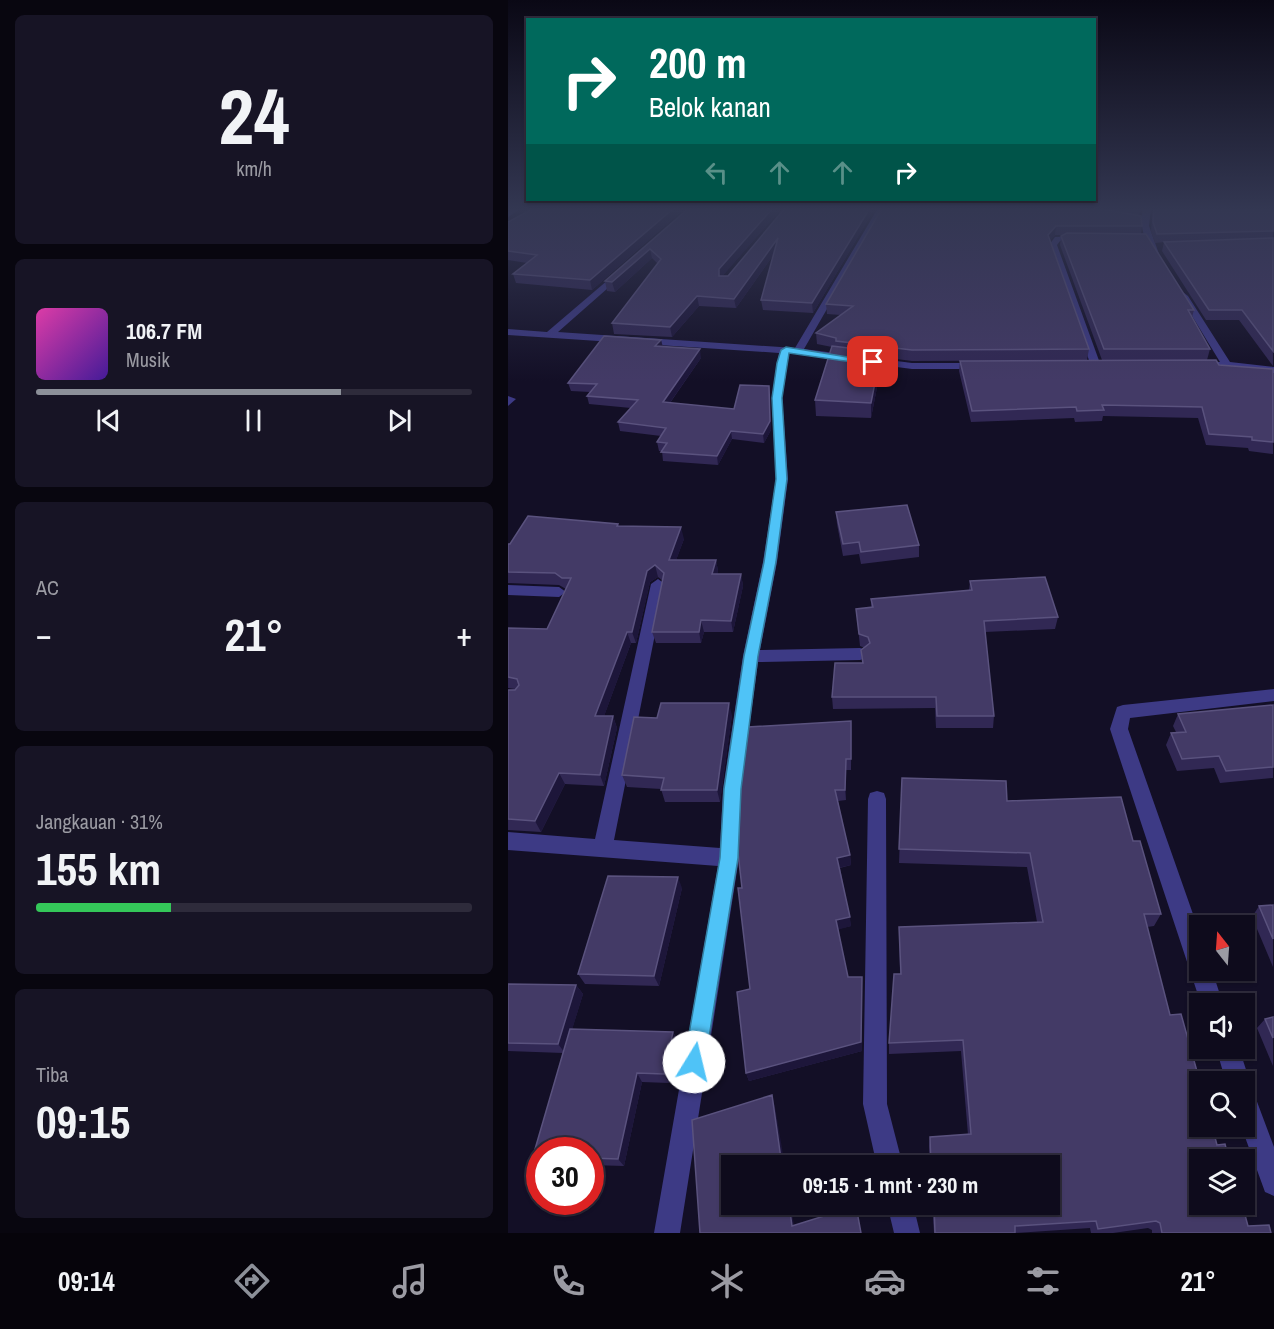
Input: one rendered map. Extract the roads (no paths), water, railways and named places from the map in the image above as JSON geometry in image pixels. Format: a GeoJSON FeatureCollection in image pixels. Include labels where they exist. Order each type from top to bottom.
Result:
{"type":"FeatureCollection","features":[{"type":"Feature","properties":{"kind":"street"},"geometry":{"type":"LineString","coordinates":[[549,335],[628,266]]}},
{"type":"Feature","properties":{"kind":"street"},"geometry":{"type":"LineString","coordinates":[[798,351],[848,266]]}},
{"type":"Feature","properties":{"kind":"street"},"geometry":{"type":"LineString","coordinates":[[1059,266],[1096,366]]}},
{"type":"Feature","properties":{"kind":"street"},"geometry":{"type":"LineString","coordinates":[[1178,286],[1227,365]]}},
{"type":"Feature","properties":{"kind":"street"},"geometry":{"type":"LineString","coordinates":[[508,332],[798,351],[912,366],[992,366]]}},
{"type":"Feature","properties":{"kind":"street"},"geometry":{"type":"LineString","coordinates":[[667,1233],[729,858],[732,789],[751,656],[770,562],[782,479],[777,398],[780,372],[786,350]]}},
{"type":"Feature","properties":{"kind":"street"},"geometry":{"type":"LineString","coordinates":[[1191,365],[1227,365],[1273,370]]}},
{"type":"Feature","properties":{"kind":"street"},"geometry":{"type":"LineString","coordinates":[[1084,366],[1108,366]]}},
{"type":"Feature","properties":{"kind":"street"},"geometry":{"type":"LineString","coordinates":[[603,848],[658,584]]}},
{"type":"Feature","properties":{"kind":"street"},"geometry":{"type":"LineString","coordinates":[[508,590],[559,592]]}},
{"type":"Feature","properties":{"kind":"street"},"geometry":{"type":"LineString","coordinates":[[751,656],[860,654]]}},
{"type":"Feature","properties":{"kind":"street"},"geometry":{"type":"LineString","coordinates":[[1189,936],[1119,729],[1123,712],[1273,695]]}},
{"type":"Feature","properties":{"kind":"street"},"geometry":{"type":"LineString","coordinates":[[877,799],[875,1104],[887,1155]]}},
{"type":"Feature","properties":{"kind":"street"},"geometry":{"type":"LineString","coordinates":[[508,841],[729,858]]}},
{"type":"Feature","properties":{"kind":"street"},"geometry":{"type":"LineString","coordinates":[[1255,1129],[1271,1170]]}},
{"type":"Feature","properties":{"kind":"street"},"geometry":{"type":"LineString","coordinates":[[903,1215],[907,1233]]}}]}
